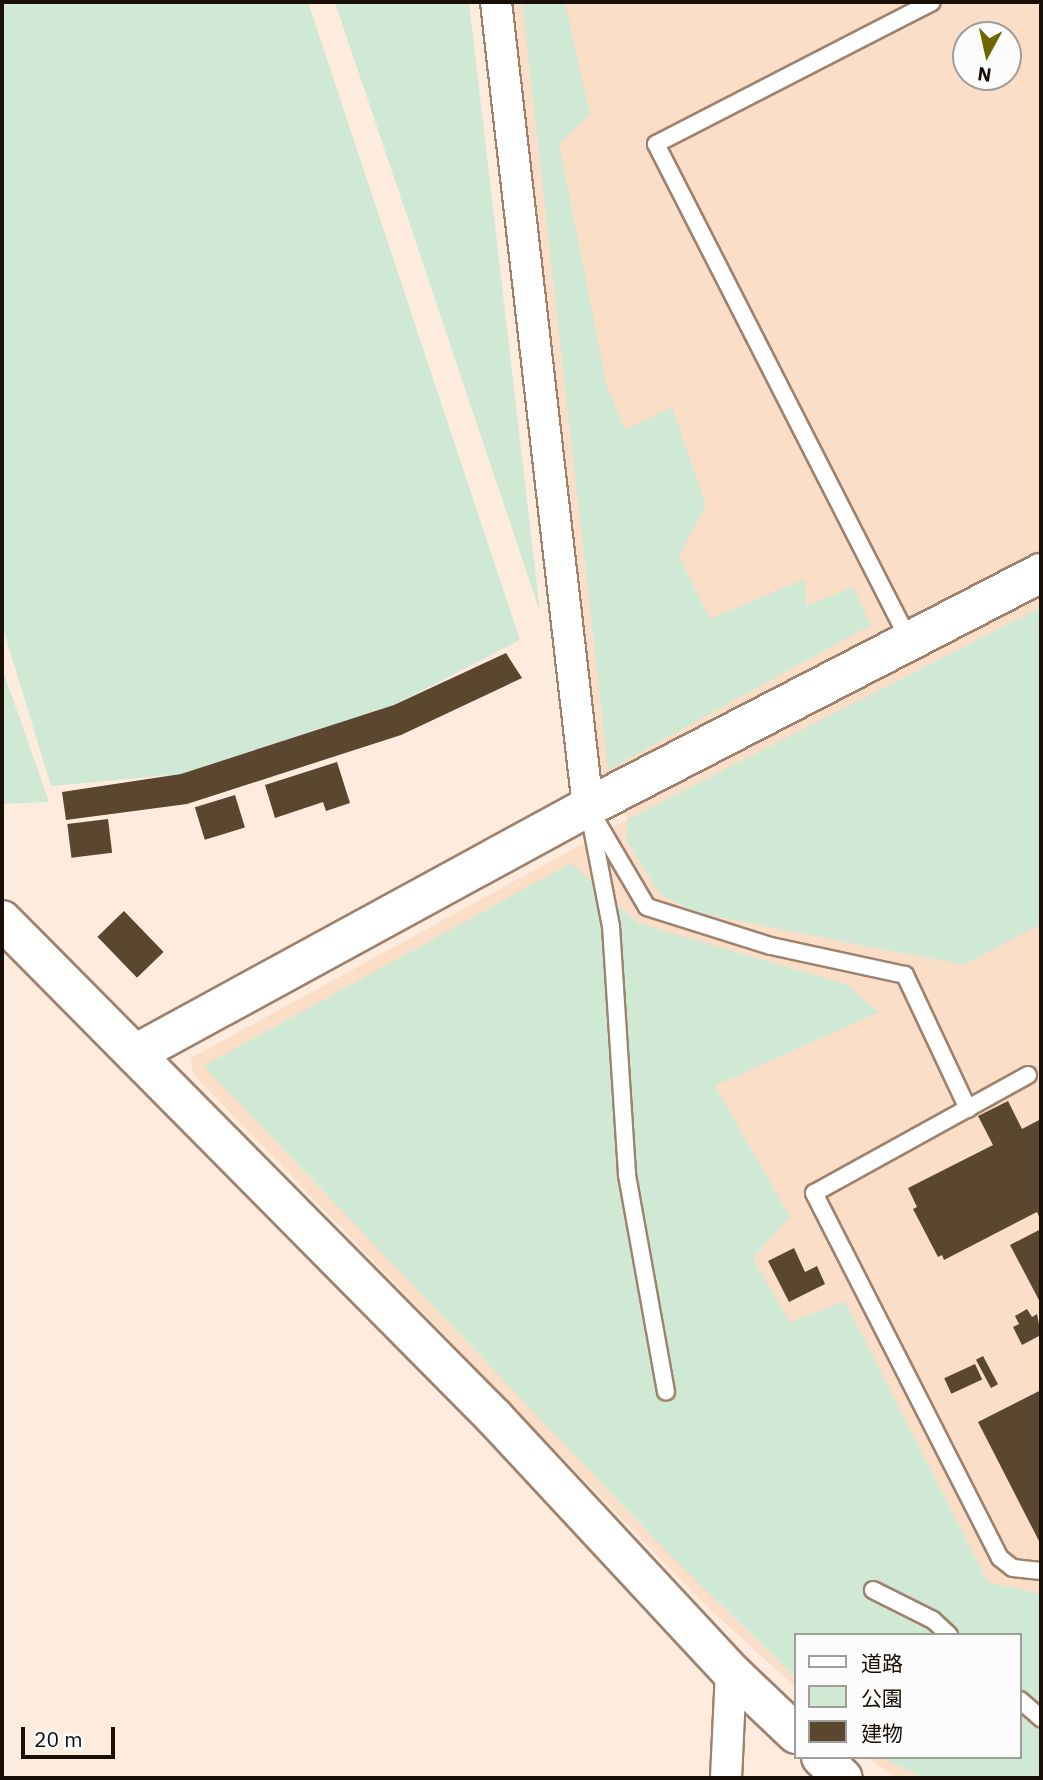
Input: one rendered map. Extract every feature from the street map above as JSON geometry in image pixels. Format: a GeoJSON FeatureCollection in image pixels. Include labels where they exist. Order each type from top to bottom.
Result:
{"type":"FeatureCollection","features":[{"type":"Feature","properties":{"kind":"street"},"geometry":{"type":"LineString","coordinates":[[496,2],[588,807]]}},
{"type":"Feature","properties":{"kind":"street"},"geometry":{"type":"LineString","coordinates":[[135,1054],[588,807],[1041,573]]}},
{"type":"Feature","properties":{"kind":"street"},"geometry":{"type":"LineString","coordinates":[[2,920],[495,1418],[731,1672],[794,1732]]}},
{"type":"Feature","properties":{"kind":"street"},"geometry":{"type":"LineString","coordinates":[[726,1778],[731,1672]]}},
{"type":"Feature","properties":{"kind":"street"},"geometry":{"type":"LineString","coordinates":[[823,1759],[843,1778]]}},
{"type":"Feature","properties":{"kind":"lane"},"geometry":{"type":"LineString","coordinates":[[910,642],[656,144],[932,2]]}},
{"type":"Feature","properties":{"kind":"lane"},"geometry":{"type":"LineString","coordinates":[[588,807],[647,907],[771,946],[905,975],[968,1109]]}},
{"type":"Feature","properties":{"kind":"lane"},"geometry":{"type":"LineString","coordinates":[[588,807],[611,926],[627,1174],[666,1392]]}},
{"type":"Feature","properties":{"kind":"lane"},"geometry":{"type":"LineString","coordinates":[[1028,1075],[814,1193],[1000,1559],[1013,1568],[1041,1571]]}},
{"type":"Feature","properties":{"kind":"lane"},"geometry":{"type":"LineString","coordinates":[[873,1590],[933,1620],[947,1633]]}},
{"type":"Feature","properties":{"kind":"lane"},"geometry":{"type":"LineString","coordinates":[[1022,1701],[1041,1718]]}},
{"type":"Feature","properties":{"kind":"shaded area"},"geometry":{"type":"Polygon","coordinates":[[[511,2],[1041,2],[1041,1778],[895,1778],[871,1759],[1022,1759],[1022,1633],[794,1633],[794,1686],[700,1600],[193,1074],[191,1058],[628,819],[594,766],[511,2]]]}},
{"type":"Feature","properties":{"kind":"green space"},"geometry":{"type":"Polygon","coordinates":[[[2,2],[308,2],[520,640],[394,705],[181,774],[51,786],[2,625],[2,2]]]}},
{"type":"Feature","properties":{"kind":"green space"},"geometry":{"type":"Polygon","coordinates":[[[335,2],[469,2],[540,612],[335,2]]]}},
{"type":"Feature","properties":{"kind":"green space"},"geometry":{"type":"Polygon","coordinates":[[[522,2],[565,2],[590,115],[559,143],[607,387],[625,430],[672,407],[706,505],[679,556],[710,619],[805,579],[806,606],[853,587],[871,625],[608,770],[522,2]]]}},
{"type":"Feature","properties":{"kind":"green space"},"geometry":{"type":"Polygon","coordinates":[[[1041,607],[1041,924],[964,965],[697,913],[660,894],[626,840],[628,819],[1041,607]]]}},
{"type":"Feature","properties":{"kind":"green space"},"geometry":{"type":"Polygon","coordinates":[[[2,668],[49,802],[2,804],[2,668]]]}},
{"type":"Feature","properties":{"kind":"green space"},"geometry":{"type":"Polygon","coordinates":[[[571,863],[638,923],[845,984],[879,1012],[715,1086],[790,1216],[753,1259],[790,1322],[845,1301],[988,1582],[1041,1594],[1041,1778],[924,1778],[885,1759],[1022,1759],[1022,1633],[794,1633],[794,1676],[672,1557],[204,1066],[571,863]]]}},
{"type":"Feature","properties":{"kind":"building"},"geometry":{"type":"Polygon","coordinates":[[[506,653],[522,678],[401,735],[187,804],[66,820],[62,792],[181,774],[394,705],[506,653]]]}},
{"type":"Feature","properties":{"kind":"building"},"geometry":{"type":"Polygon","coordinates":[[[337,762],[350,803],[326,811],[323,802],[275,818],[265,785],[337,762]]]}},
{"type":"Feature","properties":{"kind":"building"},"geometry":{"type":"Polygon","coordinates":[[[235,795],[245,828],[205,840],[195,807],[235,795]]]}},
{"type":"Feature","properties":{"kind":"building"},"geometry":{"type":"Polygon","coordinates":[[[108,819],[112,853],[71,858],[67,824],[108,819]]]}},
{"type":"Feature","properties":{"kind":"building"},"geometry":{"type":"Polygon","coordinates":[[[124,911],[164,952],[137,978],[97,937],[124,911]]]}},
{"type":"Feature","properties":{"kind":"building"},"geometry":{"type":"Polygon","coordinates":[[[1008,1101],[1022,1129],[1041,1119],[1041,1221],[1037,1212],[944,1260],[942,1255],[938,1257],[913,1209],[917,1207],[908,1188],[993,1145],[978,1116],[1008,1101]]]}},
{"type":"Feature","properties":{"kind":"building"},"geometry":{"type":"Polygon","coordinates":[[[1041,1229],[1041,1304],[1010,1245],[1041,1229]]]}},
{"type":"Feature","properties":{"kind":"building"},"geometry":{"type":"Polygon","coordinates":[[[794,1248],[805,1272],[817,1266],[825,1284],[789,1302],[768,1261],[794,1248]]]}},
{"type":"Feature","properties":{"kind":"building"},"geometry":{"type":"Polygon","coordinates":[[[1027,1309],[1032,1317],[1037,1314],[1041,1335],[1022,1345],[1013,1327],[1019,1324],[1015,1316],[1027,1309]]]}},
{"type":"Feature","properties":{"kind":"building"},"geometry":{"type":"Polygon","coordinates":[[[983,1356],[998,1384],[991,1388],[976,1360],[983,1356]]]}},
{"type":"Feature","properties":{"kind":"building"},"geometry":{"type":"Polygon","coordinates":[[[975,1364],[982,1379],[951,1394],[944,1378],[975,1364]]]}},
{"type":"Feature","properties":{"kind":"building"},"geometry":{"type":"Polygon","coordinates":[[[1041,1390],[1041,1539],[1039,1541],[978,1422],[1041,1390]]]}}]}
